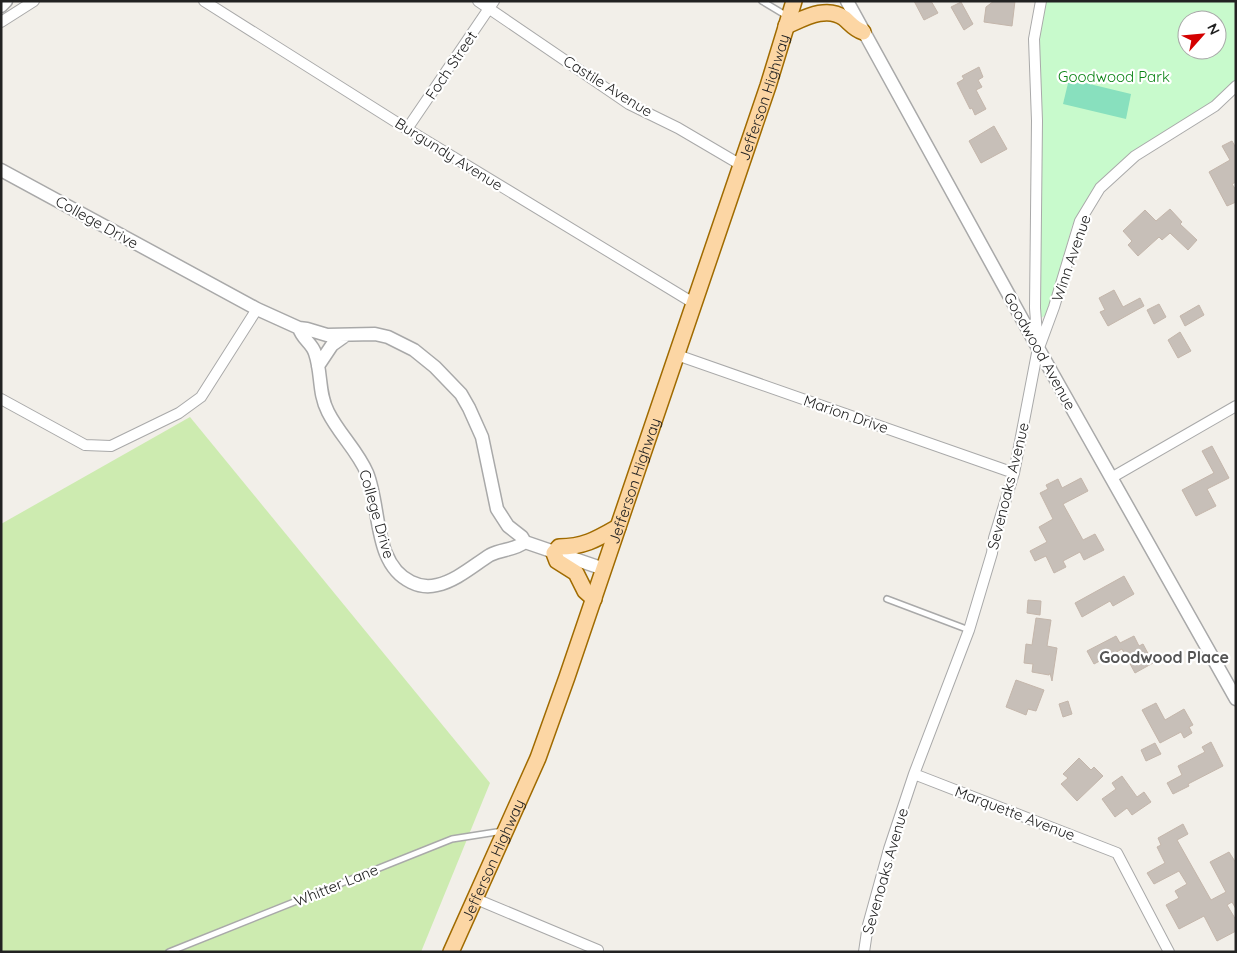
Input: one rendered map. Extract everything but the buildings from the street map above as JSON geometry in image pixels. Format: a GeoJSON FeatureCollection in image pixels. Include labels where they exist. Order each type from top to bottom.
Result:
{"type":"FeatureCollection","features":[{"type":"Feature","properties":{"kind":"main road","name":"Jefferson Highway"},"geometry":{"type":"LineString","coordinates":[[451,952],[538,758],[695,304],[768,86],[794,1]]}},
{"type":"Feature","properties":{"kind":"main road"},"geometry":{"type":"LineString","coordinates":[[788,22],[822,13],[836,14],[854,29],[864,32]]}},
{"type":"Feature","properties":{"kind":"main road"},"geometry":{"type":"LineString","coordinates":[[594,599],[586,591],[576,574],[557,561],[554,553],[560,547],[590,543],[618,527]]}},
{"type":"Feature","properties":{"kind":"street"},"geometry":{"type":"LineString","coordinates":[[1,6],[6,1]]}},
{"type":"Feature","properties":{"kind":"street"},"geometry":{"type":"LineString","coordinates":[[1,22],[34,1]]}},
{"type":"Feature","properties":{"kind":"street","name":"Burgundy Avenue"},"geometry":{"type":"LineString","coordinates":[[204,1],[407,129],[695,304]]}},
{"type":"Feature","properties":{"kind":"street","name":"Castile Avenue"},"geometry":{"type":"LineString","coordinates":[[478,1],[492,5],[629,104],[678,128],[741,165]]}},
{"type":"Feature","properties":{"kind":"street","name":"Goodwood Avenue"},"geometry":{"type":"LineString","coordinates":[[847,1],[1038,348],[1236,699]]}},
{"type":"Feature","properties":{"kind":"street","name":"Sevenoaks Avenue"},"geometry":{"type":"LineString","coordinates":[[864,952],[868,925],[889,849],[914,774],[969,630],[1014,473],[1038,348],[1035,308],[1037,121],[1034,39],[1041,1]]}},
{"type":"Feature","properties":{"kind":"street","name":"Foch Street"},"geometry":{"type":"LineString","coordinates":[[407,129],[492,5]]}},
{"type":"Feature","properties":{"kind":"street","name":"Winn Avenue"},"geometry":{"type":"LineString","coordinates":[[1038,348],[1054,307],[1080,221],[1100,188],[1135,156],[1215,106],[1236,86]]}},
{"type":"Feature","properties":{"kind":"street","name":"College Drive"},"geometry":{"type":"LineString","coordinates":[[1,170],[257,309],[299,328],[327,335],[375,334],[401,342],[435,367],[461,394],[482,437],[497,509],[508,526],[522,537],[525,542],[604,569]]}},
{"type":"Feature","properties":{"kind":"street"},"geometry":{"type":"LineString","coordinates":[[1,399],[85,445],[111,446],[179,413],[200,396],[257,309]]}},
{"type":"Feature","properties":{"kind":"street","name":"College Drive"},"geometry":{"type":"LineString","coordinates":[[299,328],[301,336],[311,344],[318,366],[323,402],[328,414],[362,463],[371,485],[384,549],[392,566],[405,579],[421,585],[438,585],[450,581],[503,549],[519,547],[525,542]]}},
{"type":"Feature","properties":{"kind":"street"},"geometry":{"type":"LineString","coordinates":[[318,366],[332,345],[346,335]]}},
{"type":"Feature","properties":{"kind":"street","name":"Marion Drive"},"geometry":{"type":"LineString","coordinates":[[677,354],[1014,473]]}},
{"type":"Feature","properties":{"kind":"street"},"geometry":{"type":"LineString","coordinates":[[1111,478],[1236,406]]}},
{"type":"Feature","properties":{"kind":"street","name":"Marquette Avenue"},"geometry":{"type":"LineString","coordinates":[[914,774],[1117,853],[1169,952]]}},
{"type":"Feature","properties":{"kind":"street"},"geometry":{"type":"LineString","coordinates":[[476,899],[598,950]]}},
{"type":"Feature","properties":{"kind":"lane"},"geometry":{"type":"LineString","coordinates":[[762,1],[788,22]]}},
{"type":"Feature","properties":{"kind":"lane"},"geometry":{"type":"LineString","coordinates":[[887,600],[969,630]]}},
{"type":"Feature","properties":{"kind":"lane","name":"Whitter Lane"},"geometry":{"type":"LineString","coordinates":[[169,952],[452,839],[506,831]]}},
{"type":"Feature","properties":{"kind":"green space","name":"Goodwood Park"},"geometry":{"type":"Polygon","coordinates":[[[1046,1],[1236,1],[1236,81],[1214,101],[1129,155],[1100,182],[1072,226],[1048,314],[1041,318],[1038,316],[1042,159],[1039,41],[1046,1]]]}},
{"type":"Feature","properties":{"kind":"green space"},"geometry":{"type":"Polygon","coordinates":[[[1069,79],[1131,94],[1126,119],[1063,104],[1069,79]]]}},
{"type":"Feature","properties":{"kind":"green space"},"geometry":{"type":"Polygon","coordinates":[[[190,417],[490,783],[421,952],[1,952],[1,524],[190,417]]]}},
{"type":"Feature","properties":{"kind":"district","name":"Goodwood Place"},"geometry":{"type":"Point","coordinates":[1164,657]}}]}
